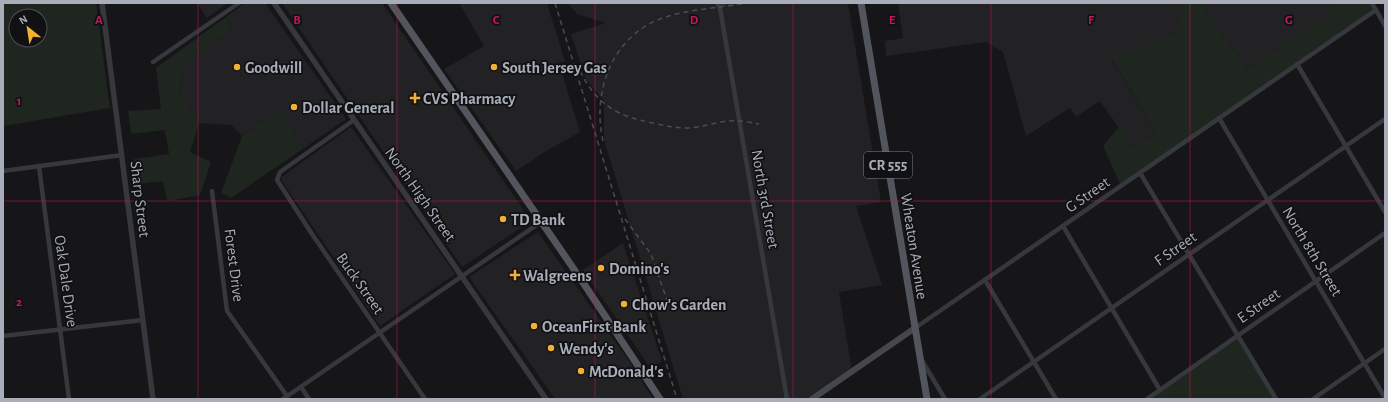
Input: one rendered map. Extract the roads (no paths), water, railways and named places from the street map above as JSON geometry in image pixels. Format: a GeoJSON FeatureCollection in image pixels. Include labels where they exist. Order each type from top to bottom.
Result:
{"type":"FeatureCollection","features":[{"type":"Feature","properties":{"kind":"main road"},"geometry":{"type":"LineString","coordinates":[[391,3],[660,399]]}},
{"type":"Feature","properties":{"kind":"main road","name":"Wheaton Avenue"},"geometry":{"type":"LineString","coordinates":[[861,3],[927,399]]}},
{"type":"Feature","properties":{"kind":"main road","name":"G Street"},"geometry":{"type":"LineString","coordinates":[[812,399],[915,328]]}},
{"type":"Feature","properties":{"kind":"street","name":"Sharp Street"},"geometry":{"type":"LineString","coordinates":[[102,3],[153,399]]}},
{"type":"Feature","properties":{"kind":"street"},"geometry":{"type":"LineString","coordinates":[[153,62],[239,3]]}},
{"type":"Feature","properties":{"kind":"street","name":"North High Street"},"geometry":{"type":"LineString","coordinates":[[274,3],[462,276],[493,324],[546,399]]}},
{"type":"Feature","properties":{"kind":"street","name":"North 3rd Street"},"geometry":{"type":"LineString","coordinates":[[717,3],[720,8],[787,399]]}},
{"type":"Feature","properties":{"kind":"street"},"geometry":{"type":"LineString","coordinates":[[1372,3],[1385,26]]}},
{"type":"Feature","properties":{"kind":"street","name":"G Street"},"geometry":{"type":"LineString","coordinates":[[915,328],[1376,10]]}},
{"type":"Feature","properties":{"kind":"street"},"geometry":{"type":"LineString","coordinates":[[1297,64],[1385,212]]}},
{"type":"Feature","properties":{"kind":"street","name":"North 8th Street"},"geometry":{"type":"LineString","coordinates":[[1219,118],[1385,398]]}},
{"type":"Feature","properties":{"kind":"street","name":"F Street"},"geometry":{"type":"LineString","coordinates":[[980,399],[1385,119]]}},
{"type":"Feature","properties":{"kind":"street","name":"Buck Street"},"geometry":{"type":"LineString","coordinates":[[354,120],[280,172],[277,180],[314,238],[425,399]]}},
{"type":"Feature","properties":{"kind":"street"},"geometry":{"type":"LineString","coordinates":[[3,171],[122,155]]}},
{"type":"Feature","properties":{"kind":"street","name":"Oak Dale Drive"},"geometry":{"type":"LineString","coordinates":[[39,166],[69,399]]}},
{"type":"Feature","properties":{"kind":"street"},"geometry":{"type":"LineString","coordinates":[[1140,173],[1276,399]]}},
{"type":"Feature","properties":{"kind":"street","name":"Forest Drive"},"geometry":{"type":"LineString","coordinates":[[212,191],[227,311],[285,398]]}},
{"type":"Feature","properties":{"kind":"street"},"geometry":{"type":"LineString","coordinates":[[285,398],[541,222]]}},
{"type":"Feature","properties":{"kind":"street"},"geometry":{"type":"LineString","coordinates":[[1063,226],[1160,390]]}},
{"type":"Feature","properties":{"kind":"street","name":"E Street"},"geometry":{"type":"LineString","coordinates":[[1146,399],[1385,233]]}},
{"type":"Feature","properties":{"kind":"street"},"geometry":{"type":"LineString","coordinates":[[985,280],[1056,399]]}},
{"type":"Feature","properties":{"kind":"street"},"geometry":{"type":"LineString","coordinates":[[3,336],[143,320]]}},
{"type":"Feature","properties":{"kind":"street"},"geometry":{"type":"LineString","coordinates":[[1313,399],[1385,349]]}},
{"type":"Feature","properties":{"kind":"street"},"geometry":{"type":"LineString","coordinates":[[920,358],[945,399]]}},
{"type":"Feature","properties":{"kind":"street"},"geometry":{"type":"LineString","coordinates":[[301,387],[309,399]]}},
{"type":"Feature","properties":{"kind":"railway"},"geometry":{"type":"LineString","coordinates":[[555,3],[677,399]]}},
{"type":"Feature","properties":{"kind":"railway"},"geometry":{"type":"LineString","coordinates":[[603,141],[600,123],[600,104],[603,86],[609,69],[618,53],[629,39],[643,28],[660,19],[692,11],[747,3]]}},
{"type":"Feature","properties":{"kind":"railway"},"geometry":{"type":"LineString","coordinates":[[580,71],[601,101],[609,107],[629,117],[667,126],[684,128],[733,121],[744,121],[759,124]]}},
{"type":"Feature","properties":{"kind":"railway"},"geometry":{"type":"LineString","coordinates":[[625,219],[651,254],[669,306]]}},
{"type":"Feature","properties":{"kind":"place","name":"Goodwill"},"geometry":{"type":"Point","coordinates":[237,67]}},
{"type":"Feature","properties":{"kind":"place","name":"South Jersey Gas"},"geometry":{"type":"Point","coordinates":[494,67]}},
{"type":"Feature","properties":{"kind":"place","name":"CVS Pharmacy"},"geometry":{"type":"Point","coordinates":[415,98]}},
{"type":"Feature","properties":{"kind":"place","name":"Dollar General"},"geometry":{"type":"Point","coordinates":[294,107]}},
{"type":"Feature","properties":{"kind":"place","name":"TD Bank"},"geometry":{"type":"Point","coordinates":[503,219]}},
{"type":"Feature","properties":{"kind":"place","name":"Domino's"},"geometry":{"type":"Point","coordinates":[601,268]}},
{"type":"Feature","properties":{"kind":"place","name":"Walgreens"},"geometry":{"type":"Point","coordinates":[515,275]}},
{"type":"Feature","properties":{"kind":"place","name":"Chow's Garden"},"geometry":{"type":"Point","coordinates":[624,304]}},
{"type":"Feature","properties":{"kind":"place","name":"OceanFirst Bank"},"geometry":{"type":"Point","coordinates":[534,326]}},
{"type":"Feature","properties":{"kind":"place","name":"Wendy's"},"geometry":{"type":"Point","coordinates":[551,348]}},
{"type":"Feature","properties":{"kind":"place","name":"McDonald's"},"geometry":{"type":"Point","coordinates":[581,371]}}]}
